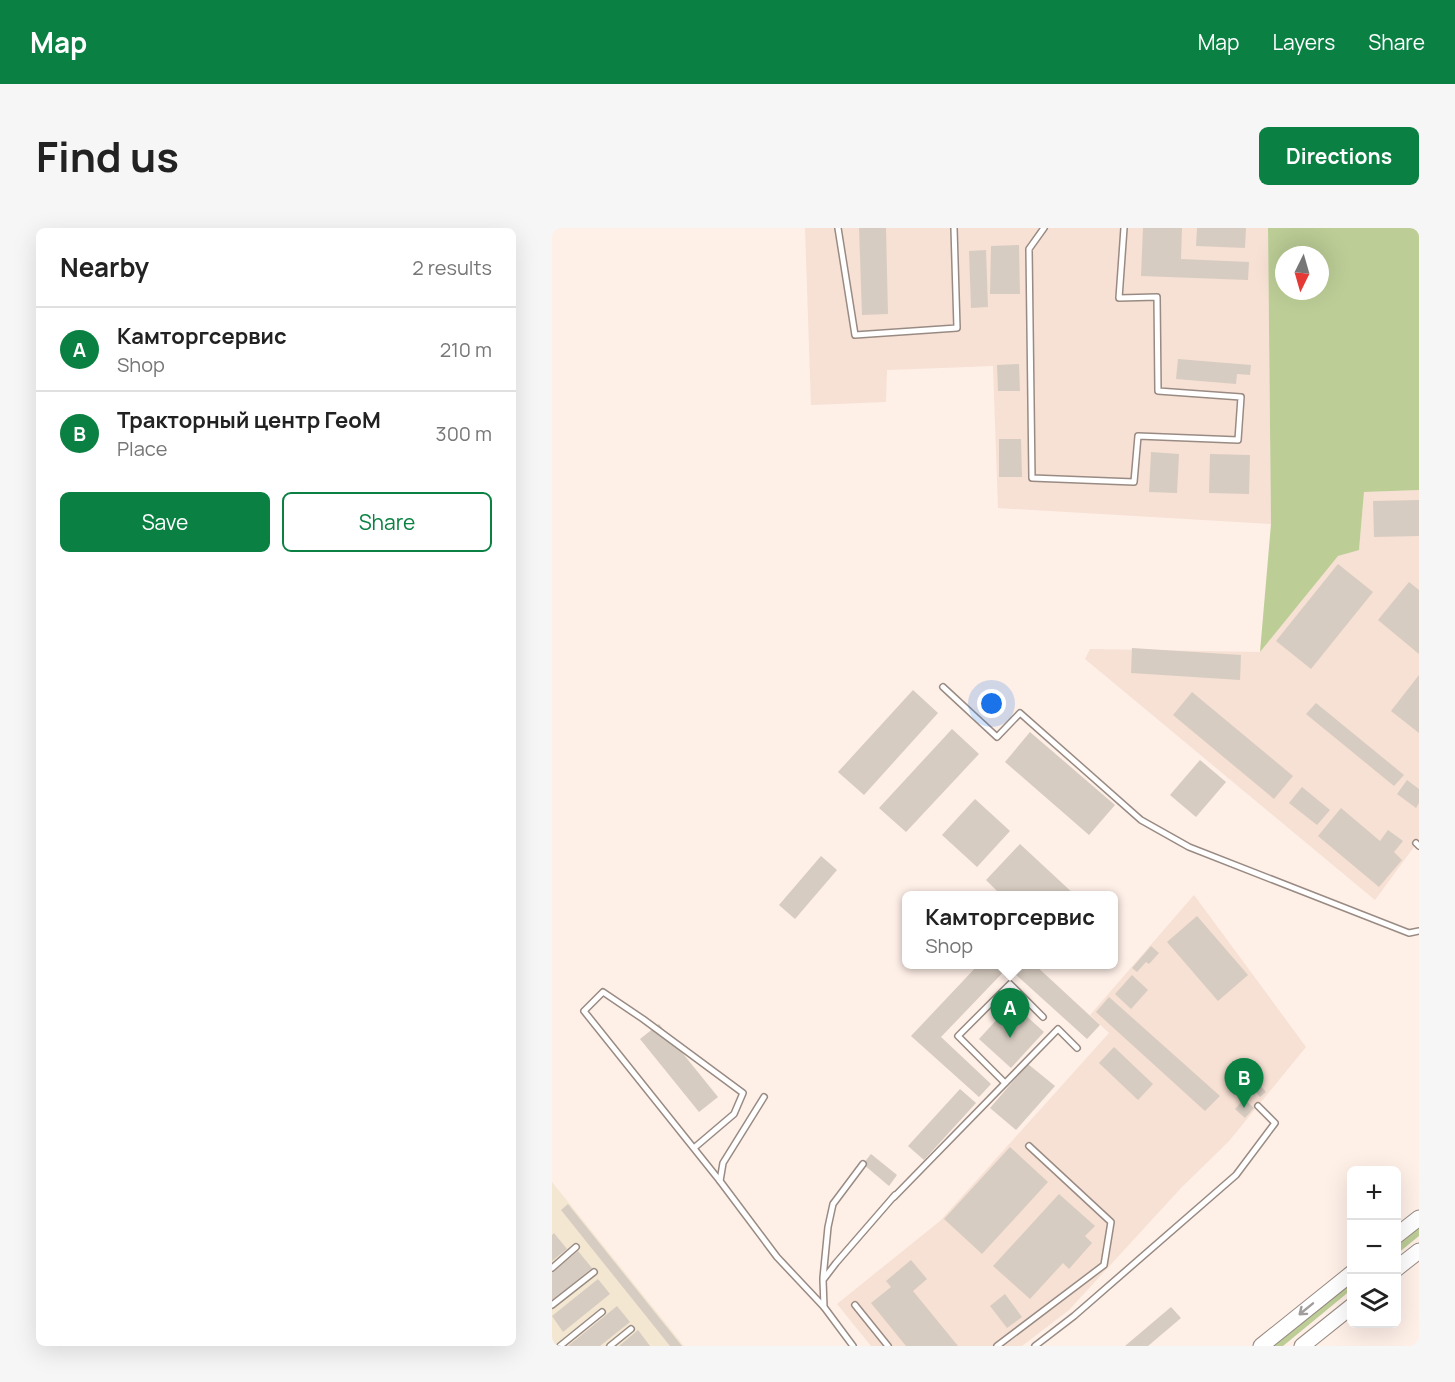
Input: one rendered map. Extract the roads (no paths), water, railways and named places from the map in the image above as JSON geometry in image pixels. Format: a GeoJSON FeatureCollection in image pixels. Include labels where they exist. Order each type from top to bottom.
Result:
{"type":"FeatureCollection","features":[{"type":"Feature","properties":{"kind":"main road"},"geometry":{"type":"LineString","coordinates":[[1401,1232],[1419,1218]]}},
{"type":"Feature","properties":{"kind":"main road"},"geometry":{"type":"LineString","coordinates":[[1401,1265],[1419,1251]]}},
{"type":"Feature","properties":{"kind":"main road"},"geometry":{"type":"LineString","coordinates":[[1261,1346],[1351,1274]]}},
{"type":"Feature","properties":{"kind":"main road"},"geometry":{"type":"LineString","coordinates":[[1302,1346],[1347,1310]]}},
{"type":"Feature","properties":{"kind":"lane"},"geometry":{"type":"LineString","coordinates":[[838,228],[855,335],[957,328],[954,228]]}},
{"type":"Feature","properties":{"kind":"lane"},"geometry":{"type":"LineString","coordinates":[[1044,228],[1029,249],[1032,478],[1134,482],[1138,436],[1238,441],[1241,397],[1158,391],[1157,297],[1119,298],[1124,228]]}},
{"type":"Feature","properties":{"kind":"lane"},"geometry":{"type":"LineString","coordinates":[[943,687],[997,737],[1020,713],[1141,820],[1189,847],[1409,933],[1419,931]]}},
{"type":"Feature","properties":{"kind":"lane"},"geometry":{"type":"LineString","coordinates":[[1005,1083],[958,1035],[1010,984],[1043,1017]]}},
{"type":"Feature","properties":{"kind":"lane"},"geometry":{"type":"LineString","coordinates":[[694,1148],[734,1113],[743,1093],[603,992],[584,1011],[720,1181],[777,1257],[824,1307],[853,1346]]}},
{"type":"Feature","properties":{"kind":"lane"},"geometry":{"type":"LineString","coordinates":[[823,1280],[894,1197],[1058,1029],[1077,1048]]}},
{"type":"Feature","properties":{"kind":"lane"},"geometry":{"type":"LineString","coordinates":[[720,1181],[723,1163],[764,1097]]}},
{"type":"Feature","properties":{"kind":"lane"},"geometry":{"type":"LineString","coordinates":[[1035,1346],[1074,1316],[1236,1175],[1275,1123],[1258,1106]]}},
{"type":"Feature","properties":{"kind":"lane"},"geometry":{"type":"LineString","coordinates":[[997,1346],[1104,1265],[1111,1222],[1029,1146]]}},
{"type":"Feature","properties":{"kind":"lane"},"geometry":{"type":"LineString","coordinates":[[824,1307],[823,1280],[828,1227],[833,1204],[862,1164]]}},
{"type":"Feature","properties":{"kind":"lane"},"geometry":{"type":"LineString","coordinates":[[894,1197],[898,1191]]}},
{"type":"Feature","properties":{"kind":"lane"},"geometry":{"type":"LineString","coordinates":[[552,1268],[576,1248]]}},
{"type":"Feature","properties":{"kind":"lane"},"geometry":{"type":"LineString","coordinates":[[552,1305],[594,1272]]}},
{"type":"Feature","properties":{"kind":"lane"},"geometry":{"type":"LineString","coordinates":[[855,1305],[888,1346]]}},
{"type":"Feature","properties":{"kind":"lane"},"geometry":{"type":"LineString","coordinates":[[560,1346],[602,1312]]}},
{"type":"Feature","properties":{"kind":"lane"},"geometry":{"type":"LineString","coordinates":[[610,1346],[631,1329]]}},
{"type":"Feature","properties":{"kind":"place","name":"Камторгсервис"},"geometry":{"type":"Point","coordinates":[1010,1038]}},
{"type":"Feature","properties":{"kind":"place","name":"Тракторный центр ГеоМ"},"geometry":{"type":"Point","coordinates":[1244,1108]}}]}
